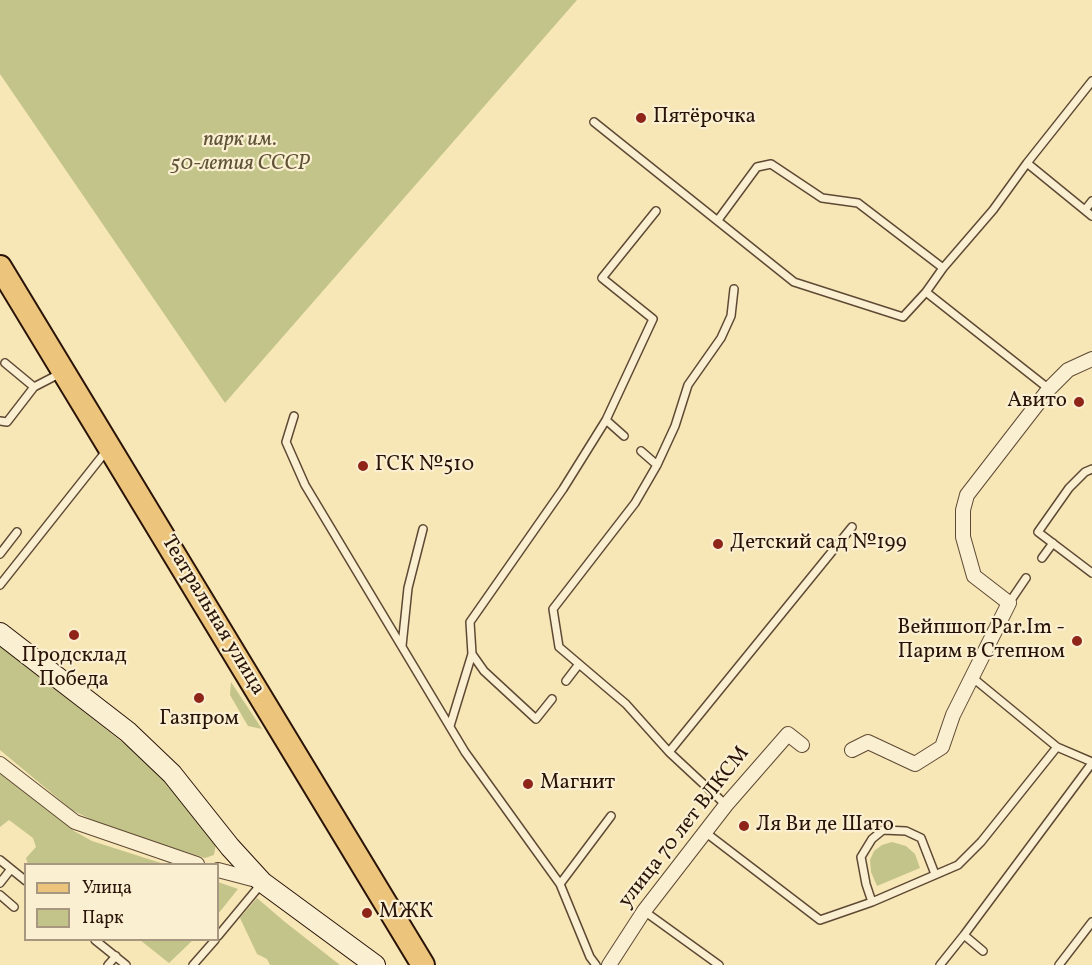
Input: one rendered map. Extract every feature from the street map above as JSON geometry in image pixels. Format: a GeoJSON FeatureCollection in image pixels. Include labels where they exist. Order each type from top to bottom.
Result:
{"type":"FeatureCollection","features":[{"type":"Feature","properties":{"kind":"main road","name":"Театральная улица"},"geometry":{"type":"LineString","coordinates":[[0,267],[423,965]]}},
{"type":"Feature","properties":{"kind":"street"},"geometry":{"type":"LineString","coordinates":[[852,750],[868,742],[915,764],[942,747],[953,715],[1009,603],[974,576],[963,537],[963,510],[967,495],[1049,389],[1068,370],[1092,359]]}},
{"type":"Feature","properties":{"kind":"street"},"geometry":{"type":"LineString","coordinates":[[0,633],[128,732],[172,774],[230,847],[262,882],[375,965]]}},
{"type":"Feature","properties":{"kind":"street","name":"улица 70 лет ВЛКСМ"},"geometry":{"type":"LineString","coordinates":[[609,965],[644,911],[705,832],[788,734],[802,746]]}},
{"type":"Feature","properties":{"kind":"street"},"geometry":{"type":"LineString","coordinates":[[0,764],[75,822],[178,860],[192,863]]}},
{"type":"Feature","properties":{"kind":"street"},"geometry":{"type":"LineString","coordinates":[[219,870],[262,882]]}},
{"type":"Feature","properties":{"kind":"lane"},"geometry":{"type":"LineString","coordinates":[[594,122],[794,282],[903,317],[993,210],[1092,81]]}},
{"type":"Feature","properties":{"kind":"lane"},"geometry":{"type":"LineString","coordinates":[[718,220],[757,167],[771,164],[822,198],[858,203],[943,268]]}},
{"type":"Feature","properties":{"kind":"lane"},"geometry":{"type":"LineString","coordinates":[[1027,164],[1092,216]]}},
{"type":"Feature","properties":{"kind":"lane"},"geometry":{"type":"LineString","coordinates":[[1085,210],[1092,201]]}},
{"type":"Feature","properties":{"kind":"lane"},"geometry":{"type":"LineString","coordinates":[[450,726],[471,654],[470,622],[563,489],[606,420],[653,319],[602,278],[656,211]]}},
{"type":"Feature","properties":{"kind":"lane"},"geometry":{"type":"LineString","coordinates":[[726,805],[669,752],[626,704],[559,647],[553,609],[635,503],[657,465],[675,426],[688,385],[721,338],[731,316],[734,289]]}},
{"type":"Feature","properties":{"kind":"lane"},"geometry":{"type":"LineString","coordinates":[[926,292],[1049,389]]}},
{"type":"Feature","properties":{"kind":"lane"},"geometry":{"type":"LineString","coordinates":[[4,363],[34,387]]}},
{"type":"Feature","properties":{"kind":"lane"},"geometry":{"type":"LineString","coordinates":[[0,421],[7,422],[34,387],[64,372]]}},
{"type":"Feature","properties":{"kind":"lane"},"geometry":{"type":"LineString","coordinates":[[294,416],[286,442],[305,485],[465,752],[560,884],[590,957],[596,965]]}},
{"type":"Feature","properties":{"kind":"lane"},"geometry":{"type":"LineString","coordinates":[[606,420],[624,436]]}},
{"type":"Feature","properties":{"kind":"lane"},"geometry":{"type":"LineString","coordinates":[[0,585],[109,447]]}},
{"type":"Feature","properties":{"kind":"lane"},"geometry":{"type":"LineString","coordinates":[[641,451],[657,465]]}},
{"type":"Feature","properties":{"kind":"lane"},"geometry":{"type":"LineString","coordinates":[[1092,469],[1085,472],[1069,488],[1038,532],[1092,573]]}},
{"type":"Feature","properties":{"kind":"lane"},"geometry":{"type":"LineString","coordinates":[[669,752],[852,527]]}},
{"type":"Feature","properties":{"kind":"lane"},"geometry":{"type":"LineString","coordinates":[[402,646],[408,588],[423,529]]}},
{"type":"Feature","properties":{"kind":"lane"},"geometry":{"type":"LineString","coordinates":[[0,554],[17,532]]}},
{"type":"Feature","properties":{"kind":"lane"},"geometry":{"type":"LineString","coordinates":[[1042,558],[1053,543]]}},
{"type":"Feature","properties":{"kind":"lane"},"geometry":{"type":"LineString","coordinates":[[1009,603],[1026,578]]}},
{"type":"Feature","properties":{"kind":"lane"},"geometry":{"type":"LineString","coordinates":[[471,654],[484,671],[536,719],[552,699]]}},
{"type":"Feature","properties":{"kind":"lane"},"geometry":{"type":"LineString","coordinates":[[566,681],[579,664]]}},
{"type":"Feature","properties":{"kind":"lane"},"geometry":{"type":"LineString","coordinates":[[940,965],[1092,762],[1057,747],[973,678]]}},
{"type":"Feature","properties":{"kind":"lane"},"geometry":{"type":"LineString","coordinates":[[705,832],[820,920],[872,902],[958,865],[981,842],[1057,747]]}},
{"type":"Feature","properties":{"kind":"lane"},"geometry":{"type":"LineString","coordinates":[[560,884],[611,816]]}},
{"type":"Feature","properties":{"kind":"lane"},"geometry":{"type":"LineString","coordinates":[[872,902],[861,856],[872,839],[883,830],[906,831],[921,838],[935,874]]}},
{"type":"Feature","properties":{"kind":"lane"},"geometry":{"type":"LineString","coordinates":[[0,860],[24,879]]}},
{"type":"Feature","properties":{"kind":"lane"},"geometry":{"type":"LineString","coordinates":[[0,883],[11,869]]}},
{"type":"Feature","properties":{"kind":"lane"},"geometry":{"type":"LineString","coordinates":[[219,935],[262,882]]}},
{"type":"Feature","properties":{"kind":"lane"},"geometry":{"type":"LineString","coordinates":[[0,896],[14,907]]}},
{"type":"Feature","properties":{"kind":"lane"},"geometry":{"type":"LineString","coordinates":[[644,911],[719,965]]}},
{"type":"Feature","properties":{"kind":"lane"},"geometry":{"type":"LineString","coordinates":[[1059,965],[1092,922]]}},
{"type":"Feature","properties":{"kind":"lane"},"geometry":{"type":"LineString","coordinates":[[964,935],[983,951]]}},
{"type":"Feature","properties":{"kind":"lane"},"geometry":{"type":"LineString","coordinates":[[98,941],[126,965]]}},
{"type":"Feature","properties":{"kind":"lane"},"geometry":{"type":"LineString","coordinates":[[193,965],[212,941]]}},
{"type":"Feature","properties":{"kind":"lane"},"geometry":{"type":"LineString","coordinates":[[108,965],[116,956]]}},
{"type":"Feature","properties":{"kind":"green space","name":"парк им. 50-летия СССР"},"geometry":{"type":"Polygon","coordinates":[[[0,0],[577,0],[225,403],[0,74],[0,0]]]}},
{"type":"Feature","properties":{"kind":"green space"},"geometry":{"type":"Polygon","coordinates":[[[0,646],[159,771],[216,844],[214,855],[205,858],[106,827],[72,810],[0,750],[0,646]]]}},
{"type":"Feature","properties":{"kind":"green space"},"geometry":{"type":"Polygon","coordinates":[[[231,682],[262,729],[248,726],[230,695],[231,682]]]}},
{"type":"Feature","properties":{"kind":"green space"},"geometry":{"type":"Polygon","coordinates":[[[0,774],[74,831],[92,841],[161,863],[28,863],[26,858],[36,847],[33,838],[9,820],[0,827],[0,774]]]}},
{"type":"Feature","properties":{"kind":"green space"},"geometry":{"type":"Polygon","coordinates":[[[892,842],[906,846],[915,854],[920,868],[877,886],[871,872],[870,860],[874,851],[892,842]]]}},
{"type":"Feature","properties":{"kind":"green space"},"geometry":{"type":"Polygon","coordinates":[[[219,882],[238,889],[219,913],[219,882]]]}},
{"type":"Feature","properties":{"kind":"green space"},"geometry":{"type":"Polygon","coordinates":[[[257,898],[340,965],[270,965],[267,959],[257,954],[240,918],[257,898]]]}},
{"type":"Feature","properties":{"kind":"green space"},"geometry":{"type":"Polygon","coordinates":[[[141,941],[192,941],[169,963],[141,941]]]}},
{"type":"Feature","properties":{"kind":"place","name":"Пятёрочка"},"geometry":{"type":"Point","coordinates":[641,118]}},
{"type":"Feature","properties":{"kind":"place","name":"Авито"},"geometry":{"type":"Point","coordinates":[1079,402]}},
{"type":"Feature","properties":{"kind":"place","name":"ГСК №510"},"geometry":{"type":"Point","coordinates":[363,466]}},
{"type":"Feature","properties":{"kind":"place","name":"Детский сад №199"},"geometry":{"type":"Point","coordinates":[718,544]}},
{"type":"Feature","properties":{"kind":"place","name":"Продсклад Победа"},"geometry":{"type":"Point","coordinates":[74,635]}},
{"type":"Feature","properties":{"kind":"place","name":"Вейпшоп Par.Im - Парим в Степном"},"geometry":{"type":"Point","coordinates":[1077,641]}},
{"type":"Feature","properties":{"kind":"place","name":"Газпром"},"geometry":{"type":"Point","coordinates":[199,698]}},
{"type":"Feature","properties":{"kind":"place","name":"Магнит"},"geometry":{"type":"Point","coordinates":[528,784]}},
{"type":"Feature","properties":{"kind":"place","name":"Ля Ви де Шато"},"geometry":{"type":"Point","coordinates":[744,826]}},
{"type":"Feature","properties":{"kind":"place","name":"МЖК"},"geometry":{"type":"Point","coordinates":[367,913]}}]}
